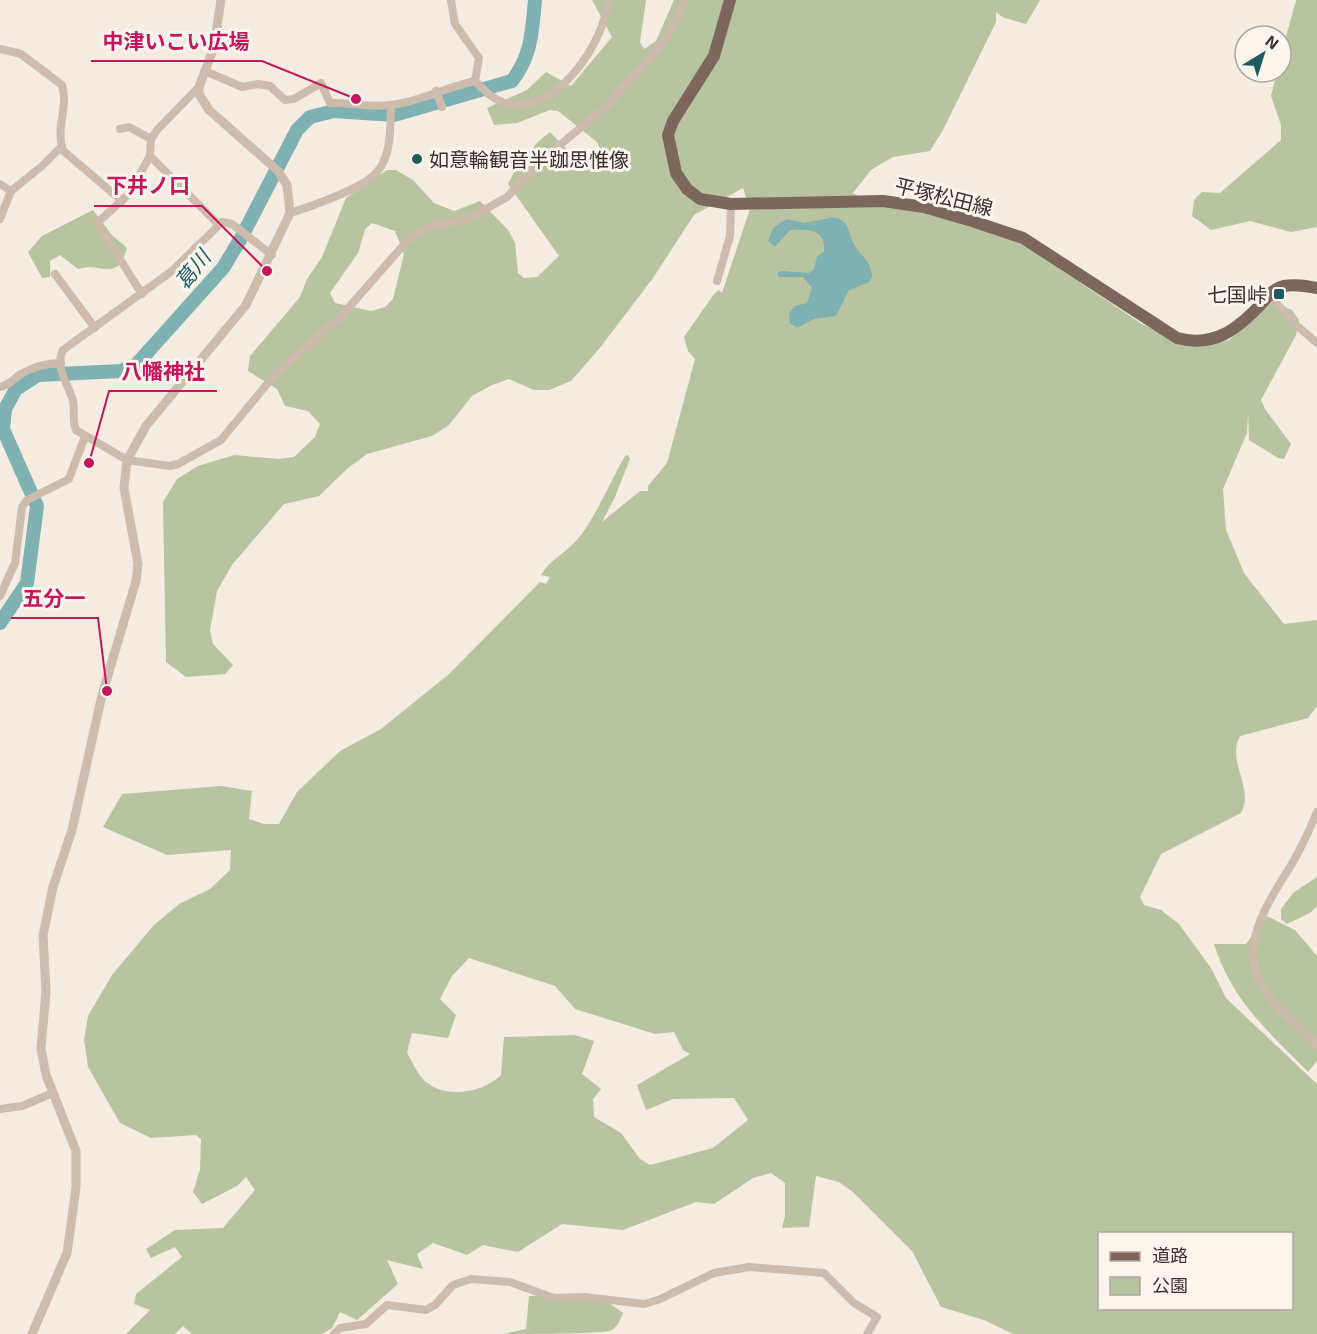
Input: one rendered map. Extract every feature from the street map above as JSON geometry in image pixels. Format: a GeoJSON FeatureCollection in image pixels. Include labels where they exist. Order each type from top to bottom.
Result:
{"type":"FeatureCollection","features":[{"type":"Feature","properties":{"kind":"main road","name":"平塚松田線"},"geometry":{"type":"LineString","coordinates":[[730,0],[714,56],[673,121],[668,135],[676,173],[687,189],[700,199],[731,204],[883,201],[924,207],[972,221],[1023,238],[1148,320],[1177,338],[1190,342],[1222,337],[1243,324],[1269,295]]}},
{"type":"Feature","properties":{"kind":"main road"},"geometry":{"type":"LineString","coordinates":[[1269,295],[1283,286],[1317,288]]}},
{"type":"Feature","properties":{"kind":"street"},"geometry":{"type":"LineString","coordinates":[[142,294],[97,223],[122,201],[136,183],[150,156],[151,139],[199,87],[214,47],[220,0]]}},
{"type":"Feature","properties":{"kind":"street"},"geometry":{"type":"LineString","coordinates":[[451,0],[455,24],[479,58],[477,83],[496,100],[518,105],[538,99],[565,82],[579,68],[598,40],[605,24],[608,0]]}},
{"type":"Feature","properties":{"kind":"street"},"geometry":{"type":"LineString","coordinates":[[272,255],[239,229],[222,222],[172,271],[63,350],[61,364],[64,381],[72,398],[73,423],[76,430],[102,443],[127,460],[170,466],[178,464],[220,440],[272,378],[354,303],[408,240],[428,227],[468,219],[507,197],[537,164],[608,105],[661,45],[679,15],[684,0]]}},
{"type":"Feature","properties":{"kind":"street"},"geometry":{"type":"LineString","coordinates":[[0,49],[21,54],[62,85],[65,105],[58,138],[63,150],[122,201]]}},
{"type":"Feature","properties":{"kind":"street"},"geometry":{"type":"LineString","coordinates":[[205,71],[242,87],[258,84],[270,86],[285,100],[294,99],[321,83],[330,103],[391,107],[436,91],[477,83]]}},
{"type":"Feature","properties":{"kind":"street"},"geometry":{"type":"LineString","coordinates":[[33,1334],[67,1253],[76,1188],[76,1151],[53,1093],[41,1048],[46,992],[44,935],[53,887],[72,830],[102,695],[136,582],[138,564],[124,488],[127,460],[146,426],[236,320],[272,255],[290,213],[290,201],[283,177],[208,110],[202,100],[199,87]]}},
{"type":"Feature","properties":{"kind":"street"},"geometry":{"type":"LineString","coordinates":[[436,91],[442,107]]}},
{"type":"Feature","properties":{"kind":"street"},"geometry":{"type":"LineString","coordinates":[[290,213],[306,206],[322,204],[376,174],[389,142],[391,107]]}},
{"type":"Feature","properties":{"kind":"street"},"geometry":{"type":"LineString","coordinates":[[120,129],[129,127],[151,139]]}},
{"type":"Feature","properties":{"kind":"street"},"geometry":{"type":"LineString","coordinates":[[0,219],[11,191],[60,148],[63,150]]}},
{"type":"Feature","properties":{"kind":"street"},"geometry":{"type":"LineString","coordinates":[[150,156],[219,225]]}},
{"type":"Feature","properties":{"kind":"street"},"geometry":{"type":"LineString","coordinates":[[0,184],[11,191]]}},
{"type":"Feature","properties":{"kind":"street"},"geometry":{"type":"LineString","coordinates":[[717,281],[730,236],[731,204]]}},
{"type":"Feature","properties":{"kind":"street"},"geometry":{"type":"LineString","coordinates":[[55,274],[95,328]]}},
{"type":"Feature","properties":{"kind":"street"},"geometry":{"type":"LineString","coordinates":[[1269,295],[1295,324],[1317,343]]}},
{"type":"Feature","properties":{"kind":"street"},"geometry":{"type":"LineString","coordinates":[[0,387],[9,385],[19,375],[48,363],[61,364]]}},
{"type":"Feature","properties":{"kind":"street"},"geometry":{"type":"LineString","coordinates":[[0,596],[15,563],[22,507],[29,499],[69,479],[85,436]]}},
{"type":"Feature","properties":{"kind":"street"},"geometry":{"type":"LineString","coordinates":[[1317,812],[1293,861],[1261,914],[1254,951],[1255,967],[1263,988],[1317,1045]]}},
{"type":"Feature","properties":{"kind":"street"},"geometry":{"type":"LineString","coordinates":[[0,1109],[22,1106],[53,1093]]}},
{"type":"Feature","properties":{"kind":"street"},"geometry":{"type":"LineString","coordinates":[[334,1334],[340,1328],[366,1324],[387,1305],[421,1310],[431,1308],[453,1285],[463,1281],[510,1282],[554,1298],[590,1297],[638,1305],[657,1300],[714,1273],[749,1268],[824,1274],[854,1303],[877,1317],[867,1334]]}},
{"type":"Feature","properties":{"kind":"green space"},"geometry":{"type":"Polygon","coordinates":[[[592,0],[646,0],[640,42],[644,49],[656,41],[674,0],[1040,0],[1026,24],[1002,17],[996,12],[996,22],[943,130],[930,151],[893,157],[871,170],[853,193],[869,202],[902,206],[987,229],[1022,244],[1142,324],[1189,345],[1213,344],[1229,340],[1270,300],[1292,310],[1299,320],[1296,335],[1261,400],[1291,444],[1284,459],[1278,458],[1249,440],[1248,412],[1247,433],[1223,489],[1226,530],[1244,573],[1284,624],[1317,620],[1317,706],[1308,718],[1240,736],[1236,755],[1245,794],[1241,813],[1161,854],[1140,897],[1144,905],[1161,910],[1179,924],[1211,968],[1226,998],[1317,1084],[1317,1334],[1013,1334],[984,1320],[941,1307],[912,1251],[854,1193],[839,1182],[816,1176],[809,1227],[782,1228],[785,1216],[785,1183],[771,1173],[753,1178],[714,1204],[696,1202],[623,1230],[562,1224],[518,1252],[483,1245],[467,1255],[433,1243],[417,1254],[423,1269],[387,1260],[398,1284],[357,1320],[340,1312],[332,1328],[322,1334],[192,1334],[183,1326],[175,1334],[126,1334],[150,1310],[134,1304],[136,1294],[182,1257],[175,1247],[151,1258],[146,1249],[175,1230],[223,1228],[255,1190],[246,1177],[237,1186],[202,1204],[193,1192],[200,1169],[201,1139],[196,1135],[151,1138],[120,1123],[88,1067],[84,1040],[88,1016],[112,975],[153,926],[179,904],[210,889],[230,870],[231,850],[167,855],[103,827],[122,794],[221,786],[252,791],[249,819],[264,824],[279,824],[297,792],[340,751],[381,729],[449,674],[540,582],[546,584],[550,577],[541,575],[581,535],[625,456],[628,455],[630,459],[602,522],[640,491],[648,491],[648,486],[667,463],[695,359],[688,351],[684,337],[714,294],[719,290],[722,293],[750,209],[743,188],[694,215],[653,278],[599,349],[571,381],[549,390],[534,390],[509,379],[492,385],[472,396],[449,425],[432,436],[367,454],[348,468],[319,496],[284,504],[232,565],[217,591],[210,630],[213,644],[233,665],[225,674],[186,677],[166,662],[163,502],[177,479],[198,466],[234,455],[279,459],[294,457],[315,437],[320,424],[308,411],[285,406],[277,389],[248,371],[250,356],[300,297],[307,279],[322,257],[346,198],[387,170],[396,170],[413,180],[434,203],[454,211],[480,201],[509,231],[515,243],[518,273],[524,278],[537,277],[559,256],[508,184],[526,155],[550,132],[582,165],[600,172],[606,163],[597,142],[558,111],[550,110],[517,123],[494,125],[487,108],[527,90],[546,72],[571,86],[612,37],[592,0]],[[372,223],[365,229],[358,253],[330,293],[335,303],[371,311],[385,307],[393,299],[404,254],[395,231],[372,223]],[[469,958],[452,976],[440,999],[456,1015],[448,1038],[412,1033],[407,1053],[422,1078],[430,1085],[450,1092],[462,1092],[483,1087],[493,1081],[501,1075],[504,1037],[574,1035],[594,1041],[582,1074],[601,1089],[593,1099],[594,1117],[621,1133],[640,1159],[650,1165],[713,1148],[748,1120],[734,1098],[673,1099],[646,1110],[637,1085],[690,1054],[683,1050],[674,1032],[655,1034],[575,1009],[555,986],[469,958]]]}},
{"type":"Feature","properties":{"kind":"green space"},"geometry":{"type":"Polygon","coordinates":[[[1296,0],[1317,0],[1317,227],[1291,232],[1250,221],[1211,230],[1192,216],[1194,200],[1202,192],[1220,193],[1281,140],[1281,125],[1271,96],[1274,84],[1293,84],[1293,24],[1289,24],[1296,0]]]}},
{"type":"Feature","properties":{"kind":"green space"},"geometry":{"type":"Polygon","coordinates":[[[93,210],[112,235],[127,248],[123,259],[113,268],[78,269],[60,255],[50,261],[50,277],[42,278],[28,252],[42,236],[93,210]]]}},
{"type":"Feature","properties":{"kind":"green space"},"geometry":{"type":"Polygon","coordinates":[[[1317,877],[1317,906],[1310,913],[1287,924],[1281,919],[1281,909],[1293,893],[1317,877]]]}},
{"type":"Feature","properties":{"kind":"green space"},"geometry":{"type":"Polygon","coordinates":[[[1267,916],[1295,930],[1317,956],[1317,1061],[1308,1072],[1265,1029],[1241,999],[1214,944],[1246,944],[1267,916]]]}},
{"type":"Feature","properties":{"kind":"green space"},"geometry":{"type":"Polygon","coordinates":[[[598,1295],[623,1313],[612,1330],[504,1334],[526,1329],[529,1296],[598,1295]]]}},
{"type":"Feature","properties":{"kind":"water"},"geometry":{"type":"Polygon","coordinates":[[[830,218],[844,222],[856,248],[870,266],[872,277],[869,282],[849,290],[836,316],[814,319],[797,328],[790,323],[789,313],[795,306],[807,303],[812,288],[803,277],[779,277],[777,273],[782,271],[809,273],[814,269],[817,256],[824,252],[824,244],[819,235],[810,230],[790,230],[775,247],[768,241],[774,227],[787,219],[804,223],[830,218]]]}},
{"type":"Feature","properties":{"kind":"waterway","name":"葛川"},"geometry":{"type":"LineString","coordinates":[[0,623],[27,583],[37,506],[3,429],[5,409],[16,389],[38,375],[121,371],[136,365],[223,268],[297,130],[310,117],[334,111],[394,115],[512,81],[524,62],[527,52],[532,32],[535,0]]}},
{"type":"Feature","properties":{"kind":"place","name":"中津いこい広場"},"geometry":{"type":"Point","coordinates":[356,99]}},
{"type":"Feature","properties":{"kind":"place","name":"如意輪観音半跏思惟像"},"geometry":{"type":"Point","coordinates":[417,159]}},
{"type":"Feature","properties":{"kind":"place","name":"下井ノ口"},"geometry":{"type":"Point","coordinates":[267,271]}},
{"type":"Feature","properties":{"kind":"place","name":"七国峠"},"geometry":{"type":"Point","coordinates":[1279,294]}},
{"type":"Feature","properties":{"kind":"place","name":"八幡神社"},"geometry":{"type":"Point","coordinates":[89,463]}},
{"type":"Feature","properties":{"kind":"place","name":"五分一"},"geometry":{"type":"Point","coordinates":[107,691]}}]}
